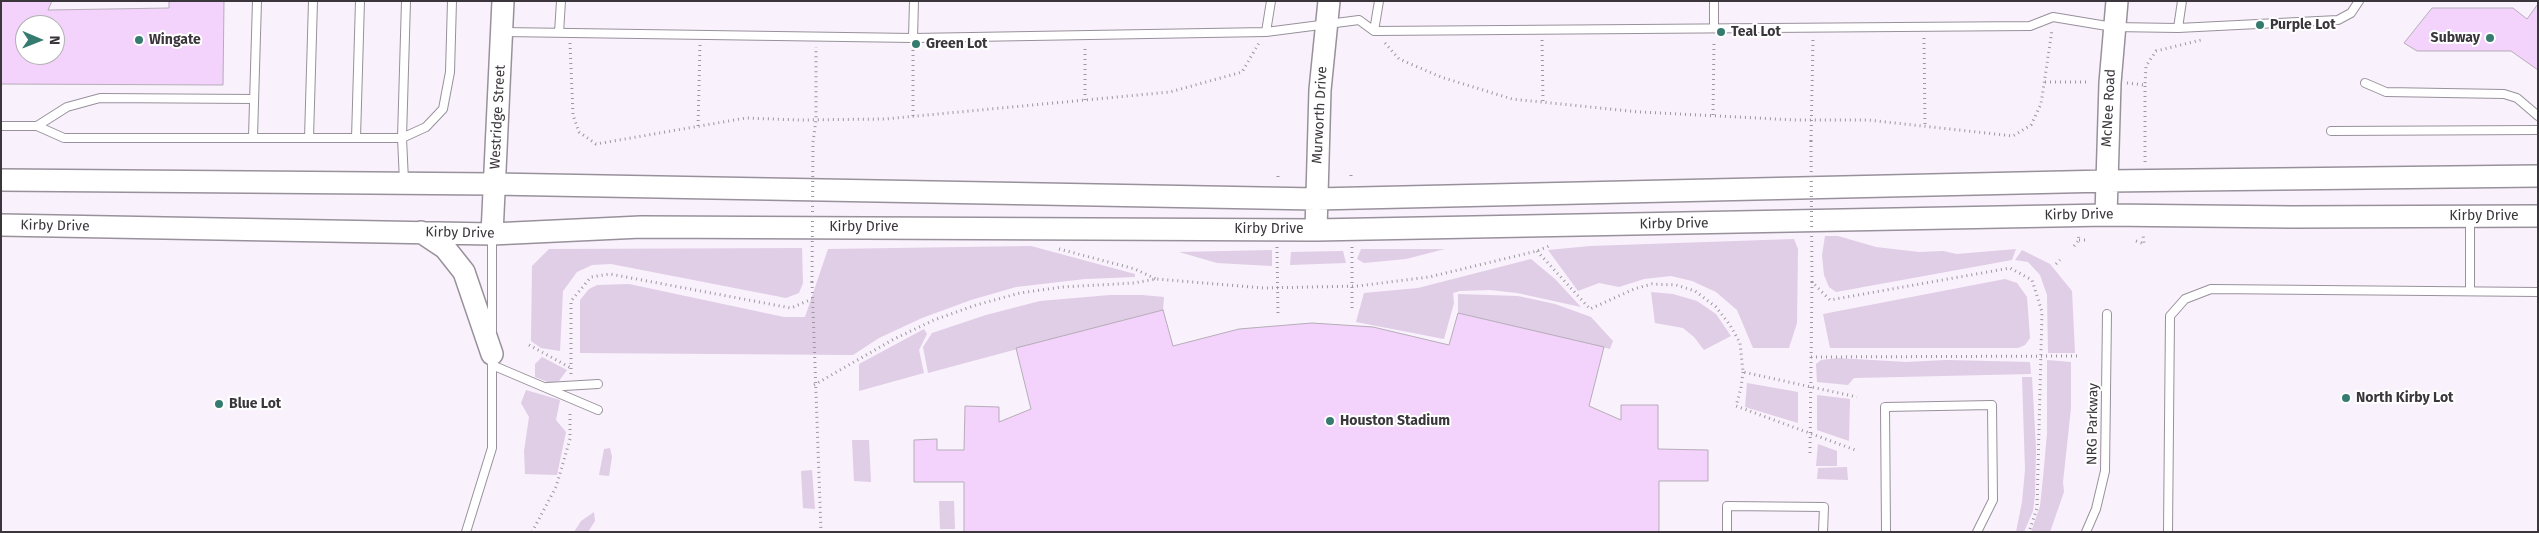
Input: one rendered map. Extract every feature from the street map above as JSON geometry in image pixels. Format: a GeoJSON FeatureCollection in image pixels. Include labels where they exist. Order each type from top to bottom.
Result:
{"type":"FeatureCollection","features":[{"type":"Feature","properties":{"kind":"main road","name":"Westridge Street"},"geometry":{"type":"LineString","coordinates":[[492,234],[503,1]]}},
{"type":"Feature","properties":{"kind":"main road","name":"Murworth Drive"},"geometry":{"type":"LineString","coordinates":[[1316,230],[1320,90],[1329,1]]}},
{"type":"Feature","properties":{"kind":"main road","name":"McNee Road"},"geometry":{"type":"LineString","coordinates":[[2106,215],[2113,27],[2117,1]]}},
{"type":"Feature","properties":{"kind":"main road"},"geometry":{"type":"LineString","coordinates":[[1,180],[494,184],[1316,199],[2107,181],[2538,176]]}},
{"type":"Feature","properties":{"kind":"main road"},"geometry":{"type":"LineString","coordinates":[[1714,190],[1714,223]]}},
{"type":"Feature","properties":{"kind":"main road"},"geometry":{"type":"LineString","coordinates":[[960,193],[960,227]]}},
{"type":"Feature","properties":{"kind":"main road","name":"Kirby Drive"},"geometry":{"type":"LineString","coordinates":[[1,225],[492,234],[641,227],[1316,230],[2106,215],[2292,218],[2538,216]]}},
{"type":"Feature","properties":{"kind":"main road"},"geometry":{"type":"LineString","coordinates":[[421,232],[445,248],[464,272],[492,359]]}},
{"type":"Feature","properties":{"kind":"lane"},"geometry":{"type":"LineString","coordinates":[[253,137],[257,1]]}},
{"type":"Feature","properties":{"kind":"lane"},"geometry":{"type":"LineString","coordinates":[[309,138],[313,1]]}},
{"type":"Feature","properties":{"kind":"lane"},"geometry":{"type":"LineString","coordinates":[[356,138],[360,1]]}},
{"type":"Feature","properties":{"kind":"lane"},"geometry":{"type":"LineString","coordinates":[[404,183],[402,138],[406,1]]}},
{"type":"Feature","properties":{"kind":"lane"},"geometry":{"type":"LineString","coordinates":[[1,126],[37,126],[64,138],[402,138],[426,127],[443,109],[450,72],[452,1]]}},
{"type":"Feature","properties":{"kind":"lane"},"geometry":{"type":"LineString","coordinates":[[559,33],[561,1]]}},
{"type":"Feature","properties":{"kind":"lane"},"geometry":{"type":"LineString","coordinates":[[914,1],[914,38]]}},
{"type":"Feature","properties":{"kind":"lane"},"geometry":{"type":"LineString","coordinates":[[1266,32],[1271,1]]}},
{"type":"Feature","properties":{"kind":"lane"},"geometry":{"type":"LineString","coordinates":[[1374,31],[1379,1]]}},
{"type":"Feature","properties":{"kind":"lane"},"geometry":{"type":"LineString","coordinates":[[1714,1],[1714,28]]}},
{"type":"Feature","properties":{"kind":"lane"},"geometry":{"type":"LineString","coordinates":[[2178,28],[2182,1]]}},
{"type":"Feature","properties":{"kind":"lane"},"geometry":{"type":"LineString","coordinates":[[502,32],[914,38],[1266,32],[1359,20],[1374,31],[2030,26],[2053,18],[2113,27],[2178,28],[2338,20],[2350,13],[2359,1]]}},
{"type":"Feature","properties":{"kind":"lane"},"geometry":{"type":"LineString","coordinates":[[2365,83],[2386,92],[2504,94],[2517,98],[2538,116]]}},
{"type":"Feature","properties":{"kind":"lane"},"geometry":{"type":"LineString","coordinates":[[37,126],[67,107],[100,98],[254,99]]}},
{"type":"Feature","properties":{"kind":"lane"},"geometry":{"type":"LineString","coordinates":[[2331,131],[2538,130]]}},
{"type":"Feature","properties":{"kind":"lane"},"geometry":{"type":"LineString","coordinates":[[2470,216],[2470,291]]}},
{"type":"Feature","properties":{"kind":"lane"},"geometry":{"type":"LineString","coordinates":[[466,532],[492,448],[492,234]]}},
{"type":"Feature","properties":{"kind":"lane"},"geometry":{"type":"LineString","coordinates":[[2168,532],[2170,316],[2185,299],[2211,288],[2538,292]]}},
{"type":"Feature","properties":{"kind":"lane","name":"NRG Parkway"},"geometry":{"type":"LineString","coordinates":[[2086,532],[2096,509],[2105,471],[2107,314]]}},
{"type":"Feature","properties":{"kind":"lane"},"geometry":{"type":"LineString","coordinates":[[492,359],[545,387],[598,410]]}},
{"type":"Feature","properties":{"kind":"lane"},"geometry":{"type":"LineString","coordinates":[[545,387],[598,384]]}},
{"type":"Feature","properties":{"kind":"lane"},"geometry":{"type":"LineString","coordinates":[[1886,532],[1885,407],[1992,406],[1993,500],[1976,532]]}},
{"type":"Feature","properties":{"kind":"lane"},"geometry":{"type":"LineString","coordinates":[[1727,532],[1727,506],[1824,506],[1823,532]]}},
{"type":"Feature","properties":{"kind":"path"},"geometry":{"type":"LineString","coordinates":[[1374,31],[1399,59],[1441,77],[1512,99],[1639,112],[1811,120],[1868,120],[2013,136],[2031,125],[2041,104],[2053,18]]}},
{"type":"Feature","properties":{"kind":"path"},"geometry":{"type":"LineString","coordinates":[[1924,27],[1925,127]]}},
{"type":"Feature","properties":{"kind":"path"},"geometry":{"type":"LineString","coordinates":[[1713,115],[1714,28]]}},
{"type":"Feature","properties":{"kind":"path"},"geometry":{"type":"LineString","coordinates":[[1810,453],[1811,120],[1814,28]]}},
{"type":"Feature","properties":{"kind":"path"},"geometry":{"type":"LineString","coordinates":[[1542,30],[1543,102]]}},
{"type":"Feature","properties":{"kind":"path"},"geometry":{"type":"LineString","coordinates":[[570,33],[572,115],[579,132],[596,144],[746,118],[816,120],[913,116],[1170,92],[1242,72],[1266,32]]}},
{"type":"Feature","properties":{"kind":"path"},"geometry":{"type":"LineString","coordinates":[[698,126],[700,35]]}},
{"type":"Feature","properties":{"kind":"path"},"geometry":{"type":"LineString","coordinates":[[1085,35],[1085,100]]}},
{"type":"Feature","properties":{"kind":"path"},"geometry":{"type":"LineString","coordinates":[[816,36],[812,300],[821,532]]}},
{"type":"Feature","properties":{"kind":"path"},"geometry":{"type":"LineString","coordinates":[[913,116],[914,38]]}},
{"type":"Feature","properties":{"kind":"path"},"geometry":{"type":"LineString","coordinates":[[2144,162],[2146,66],[2156,50],[2204,39]]}},
{"type":"Feature","properties":{"kind":"path"},"geometry":{"type":"LineString","coordinates":[[2045,82],[2088,82]]}},
{"type":"Feature","properties":{"kind":"path"},"geometry":{"type":"LineString","coordinates":[[2126,83],[2145,85]]}},
{"type":"Feature","properties":{"kind":"path"},"geometry":{"type":"LineString","coordinates":[[1351,171],[1351,176]]}},
{"type":"Feature","properties":{"kind":"path"},"geometry":{"type":"LineString","coordinates":[[1278,172],[1278,177]]}},
{"type":"Feature","properties":{"kind":"path"},"geometry":{"type":"LineString","coordinates":[[2074,246],[2079,240],[2078,233]]}},
{"type":"Feature","properties":{"kind":"path"},"geometry":{"type":"LineString","coordinates":[[2136,241],[2144,244],[2143,234]]}},
{"type":"Feature","properties":{"kind":"path"},"geometry":{"type":"LineString","coordinates":[[2079,240],[2088,240]]}},
{"type":"Feature","properties":{"kind":"path"},"geometry":{"type":"LineString","coordinates":[[1276,241],[1278,314]]}},
{"type":"Feature","properties":{"kind":"path"},"geometry":{"type":"LineString","coordinates":[[1351,242],[1352,312]]}},
{"type":"Feature","properties":{"kind":"path"},"geometry":{"type":"LineString","coordinates":[[814,385],[894,339],[976,305],[1020,293],[1062,287],[1134,283],[1156,279],[1278,288],[1353,287],[1429,277],[1538,251],[1556,243]]}},
{"type":"Feature","properties":{"kind":"path"},"geometry":{"type":"LineString","coordinates":[[1050,247],[1135,269],[1156,279]]}},
{"type":"Feature","properties":{"kind":"path"},"geometry":{"type":"LineString","coordinates":[[1538,251],[1590,309],[1634,289],[1652,284],[1676,285],[1695,291],[1716,307],[1730,325],[1740,343],[1743,372],[1736,406],[1858,451]]}},
{"type":"Feature","properties":{"kind":"path"},"geometry":{"type":"LineString","coordinates":[[2056,264],[2060,260]]}},
{"type":"Feature","properties":{"kind":"path"},"geometry":{"type":"LineString","coordinates":[[1812,282],[1830,300],[2010,268],[2032,280],[2042,312],[2037,508],[2028,532]]}},
{"type":"Feature","properties":{"kind":"path"},"geometry":{"type":"LineString","coordinates":[[571,386],[571,301],[591,277],[610,274],[791,308],[812,300]]}},
{"type":"Feature","properties":{"kind":"path"},"geometry":{"type":"LineString","coordinates":[[529,345],[571,368]]}},
{"type":"Feature","properties":{"kind":"path"},"geometry":{"type":"LineString","coordinates":[[1811,357],[2079,356]]}},
{"type":"Feature","properties":{"kind":"path"},"geometry":{"type":"LineString","coordinates":[[1743,372],[1857,398]]}},
{"type":"Feature","properties":{"kind":"path"},"geometry":{"type":"LineString","coordinates":[[532,532],[556,488],[568,447],[570,438],[570,398]]}},
{"type":"Feature","properties":{"kind":"shaded area"},"geometry":{"type":"Polygon","coordinates":[[[1825,236],[1838,236],[1876,247],[1919,252],[1943,251],[1957,254],[2016,249],[2012,260],[1836,292],[1829,287],[1824,275],[1822,255],[1825,236]]]}},
{"type":"Feature","properties":{"kind":"shaded area"},"geometry":{"type":"Polygon","coordinates":[[[1794,239],[1798,249],[1797,323],[1789,348],[1753,348],[1737,310],[1716,292],[1692,281],[1671,276],[1644,279],[1619,287],[1599,283],[1578,291],[1548,250],[1590,246],[1794,239]]]}},
{"type":"Feature","properties":{"kind":"shaded area"},"geometry":{"type":"Polygon","coordinates":[[[1031,246],[1135,274],[1135,277],[1085,279],[1016,287],[971,300],[922,318],[879,338],[853,355],[580,353],[580,300],[589,289],[597,285],[629,284],[784,317],[805,317],[828,249],[1031,246]]]}},
{"type":"Feature","properties":{"kind":"shaded area"},"geometry":{"type":"Polygon","coordinates":[[[802,248],[803,283],[799,293],[786,298],[611,264],[592,265],[577,272],[563,291],[560,351],[541,348],[531,341],[532,266],[549,249],[802,248]]]}},
{"type":"Feature","properties":{"kind":"shaded area"},"geometry":{"type":"Polygon","coordinates":[[[1361,249],[1445,249],[1406,259],[1364,263],[1357,259],[1361,249]]]}},
{"type":"Feature","properties":{"kind":"shaded area"},"geometry":{"type":"Polygon","coordinates":[[[1272,250],[1272,266],[1217,263],[1179,252],[1272,250]]]}},
{"type":"Feature","properties":{"kind":"shaded area"},"geometry":{"type":"Polygon","coordinates":[[[2022,250],[2050,264],[2072,291],[2075,353],[2048,353],[2047,295],[2040,275],[2028,262],[2015,260],[2022,250]]]}},
{"type":"Feature","properties":{"kind":"shaded area"},"geometry":{"type":"Polygon","coordinates":[[[1343,251],[1346,263],[1290,265],[1291,252],[1343,251]]]}},
{"type":"Feature","properties":{"kind":"shaded area"},"geometry":{"type":"Polygon","coordinates":[[[1531,259],[1555,279],[1581,307],[1517,293],[1490,290],[1460,291],[1453,293],[1454,303],[1444,339],[1356,322],[1364,293],[1418,288],[1531,259]]]}},
{"type":"Feature","properties":{"kind":"shaded area"},"geometry":{"type":"Polygon","coordinates":[[[2005,279],[2017,283],[2027,297],[2030,338],[2025,345],[2018,348],[1830,348],[1823,314],[2005,279]]]}},
{"type":"Feature","properties":{"kind":"shaded area"},"geometry":{"type":"Polygon","coordinates":[[[1651,292],[1673,294],[1697,301],[1716,314],[1731,336],[1704,350],[1694,337],[1683,328],[1655,323],[1651,292]]]}},
{"type":"Feature","properties":{"kind":"shaded area"},"geometry":{"type":"Polygon","coordinates":[[[1458,294],[1518,296],[1555,304],[1591,317],[1613,341],[1610,349],[1458,313],[1458,294]]]}},
{"type":"Feature","properties":{"kind":"shaded area"},"geometry":{"type":"Polygon","coordinates":[[[1110,295],[1164,297],[1163,310],[928,373],[923,347],[932,333],[986,315],[1040,301],[1110,295]]]}},
{"type":"Feature","properties":{"kind":"shaded area"},"geometry":{"type":"Polygon","coordinates":[[[924,329],[927,334],[919,350],[924,373],[859,391],[859,364],[924,329]]]}},
{"type":"Feature","properties":{"kind":"shaded area"},"geometry":{"type":"Polygon","coordinates":[[[542,357],[567,370],[559,381],[550,383],[535,377],[535,364],[542,357]]]}},
{"type":"Feature","properties":{"kind":"shaded area"},"geometry":{"type":"Polygon","coordinates":[[[1838,358],[1906,362],[1946,360],[2030,362],[2031,374],[1854,378],[1848,385],[1817,382],[1816,364],[1821,360],[1838,358]]]}},
{"type":"Feature","properties":{"kind":"shaded area"},"geometry":{"type":"Polygon","coordinates":[[[2047,360],[2071,362],[2071,408],[2063,482],[2064,492],[2050,532],[2031,532],[2040,506],[2043,478],[2047,433],[2047,360]]]}},
{"type":"Feature","properties":{"kind":"shaded area"},"geometry":{"type":"Polygon","coordinates":[[[2022,377],[2032,377],[2036,448],[2035,495],[2033,511],[2024,532],[2016,532],[2022,502],[2025,470],[2022,377]]]}},
{"type":"Feature","properties":{"kind":"shaded area"},"geometry":{"type":"Polygon","coordinates":[[[1747,383],[1798,392],[1798,423],[1745,407],[1747,383]]]}},
{"type":"Feature","properties":{"kind":"shaded area"},"geometry":{"type":"Polygon","coordinates":[[[526,390],[560,400],[556,420],[566,432],[557,475],[525,474],[524,451],[529,417],[521,403],[526,390]]]}},
{"type":"Feature","properties":{"kind":"shaded area"},"geometry":{"type":"Polygon","coordinates":[[[1817,395],[1850,399],[1849,441],[1817,430],[1817,395]]]}},
{"type":"Feature","properties":{"kind":"shaded area"},"geometry":{"type":"Polygon","coordinates":[[[852,440],[869,440],[871,482],[854,481],[852,440]]]}},
{"type":"Feature","properties":{"kind":"shaded area"},"geometry":{"type":"Polygon","coordinates":[[[1818,444],[1837,451],[1837,466],[1816,466],[1818,444]]]}},
{"type":"Feature","properties":{"kind":"shaded area"},"geometry":{"type":"Polygon","coordinates":[[[610,448],[612,457],[609,476],[599,475],[604,449],[610,448]]]}},
{"type":"Feature","properties":{"kind":"shaded area"},"geometry":{"type":"Polygon","coordinates":[[[1847,467],[1848,480],[1817,479],[1818,468],[1847,467]]]}},
{"type":"Feature","properties":{"kind":"shaded area"},"geometry":{"type":"Polygon","coordinates":[[[812,470],[815,509],[803,508],[801,471],[812,470]]]}},
{"type":"Feature","properties":{"kind":"shaded area"},"geometry":{"type":"Polygon","coordinates":[[[939,501],[954,501],[955,529],[940,529],[939,501]]]}},
{"type":"Feature","properties":{"kind":"shaded area"},"geometry":{"type":"Polygon","coordinates":[[[594,512],[595,521],[588,532],[574,532],[581,521],[594,512]]]}},
{"type":"Feature","properties":{"kind":"building","name":"Wingate"},"geometry":{"type":"Polygon","coordinates":[[[1,1],[52,1],[48,10],[169,8],[169,1],[224,1],[223,85],[1,84],[1,1]]]}},
{"type":"Feature","properties":{"kind":"building"},"geometry":{"type":"Polygon","coordinates":[[[2538,4],[2538,70],[2511,51],[2417,51],[2404,43],[2432,8],[2513,8],[2527,19],[2538,4]]]}},
{"type":"Feature","properties":{"kind":"building","name":"Houston Stadium"},"geometry":{"type":"Polygon","coordinates":[[[1163,310],[1173,346],[1239,329],[1312,323],[1373,327],[1449,345],[1458,313],[1604,347],[1589,406],[1621,420],[1621,405],[1658,405],[1658,449],[1708,450],[1708,481],[1659,481],[1659,532],[964,532],[964,482],[914,482],[914,440],[937,439],[937,450],[964,450],[965,406],[999,407],[999,422],[1031,409],[1016,348],[1163,310]]]}},
{"type":"Feature","properties":{"kind":"place","name":"Purple Lot"},"geometry":{"type":"Point","coordinates":[2260,25]}},
{"type":"Feature","properties":{"kind":"place","name":"Teal Lot"},"geometry":{"type":"Point","coordinates":[1721,32]}},
{"type":"Feature","properties":{"kind":"place","name":"Subway"},"geometry":{"type":"Point","coordinates":[2490,38]}},
{"type":"Feature","properties":{"kind":"place","name":"Wingate"},"geometry":{"type":"Point","coordinates":[139,40]}},
{"type":"Feature","properties":{"kind":"place","name":"Green Lot"},"geometry":{"type":"Point","coordinates":[916,44]}},
{"type":"Feature","properties":{"kind":"place","name":"North Kirby Lot"},"geometry":{"type":"Point","coordinates":[2346,398]}},
{"type":"Feature","properties":{"kind":"place","name":"Blue Lot"},"geometry":{"type":"Point","coordinates":[219,404]}},
{"type":"Feature","properties":{"kind":"place","name":"Houston Stadium"},"geometry":{"type":"Point","coordinates":[1330,421]}}]}
